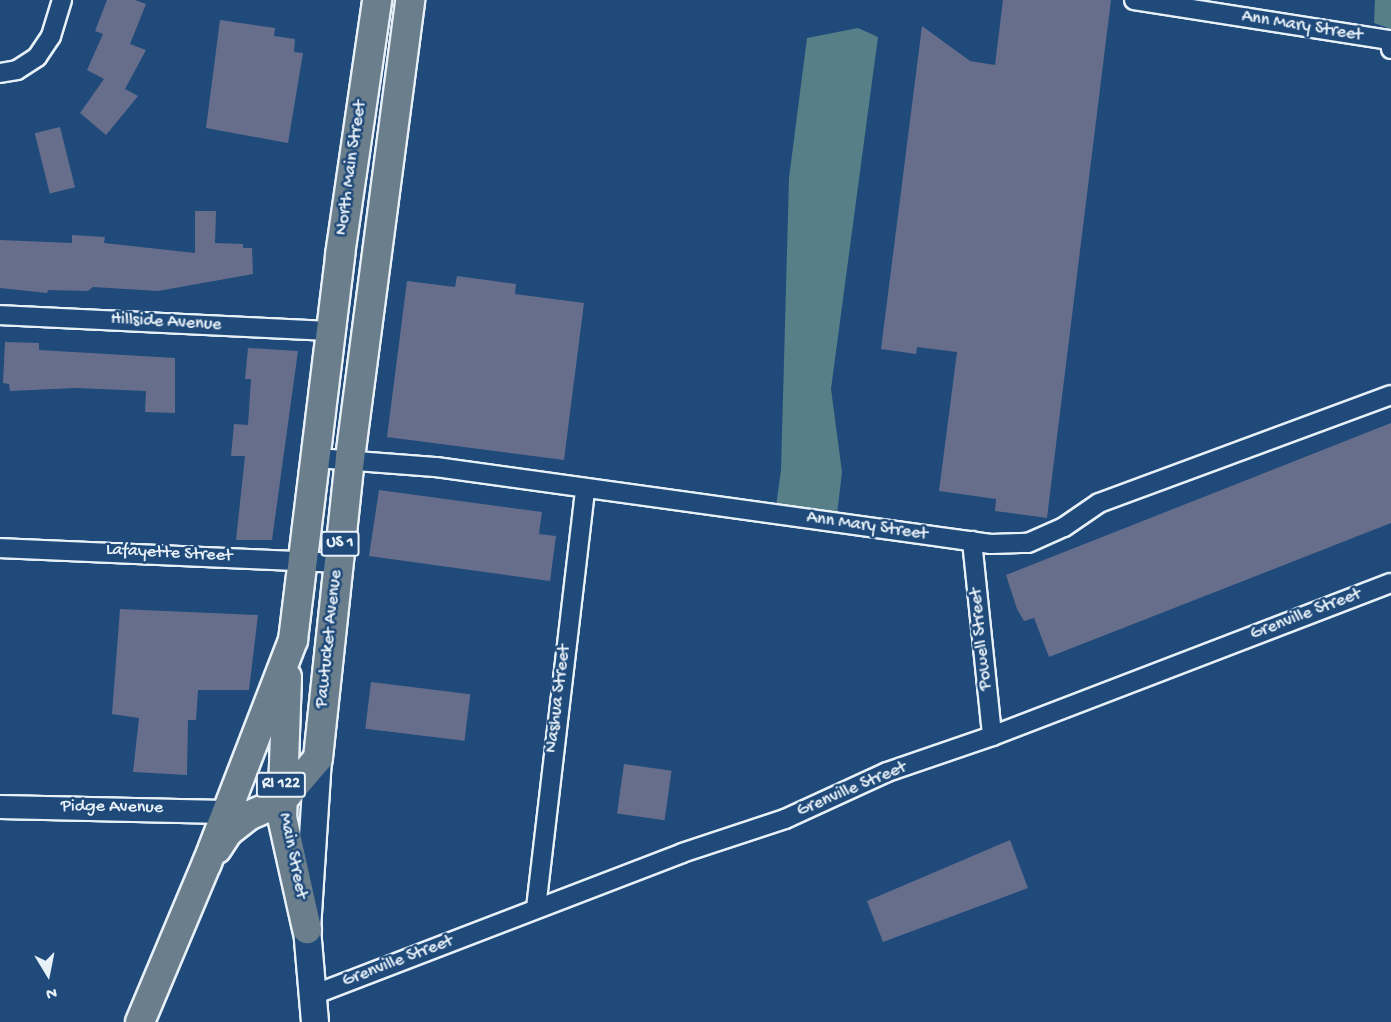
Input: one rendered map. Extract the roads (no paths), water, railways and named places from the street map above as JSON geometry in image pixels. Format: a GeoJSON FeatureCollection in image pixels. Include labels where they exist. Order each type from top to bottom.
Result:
{"type":"FeatureCollection","features":[{"type":"Feature","properties":{"kind":"main road","name":"North Main Street"},"geometry":{"type":"LineString","coordinates":[[331,334],[377,0]]}},
{"type":"Feature","properties":{"kind":"main road","name":"North Main Street"},"geometry":{"type":"LineString","coordinates":[[366,330],[410,0]]}},
{"type":"Feature","properties":{"kind":"main road"},"geometry":{"type":"LineString","coordinates":[[331,334],[366,330]]}},
{"type":"Feature","properties":{"kind":"main road","name":"Pawtucket Avenue"},"geometry":{"type":"LineString","coordinates":[[207,863],[228,832],[250,815],[281,802],[318,758],[338,563],[366,330]]}},
{"type":"Feature","properties":{"kind":"main road","name":"Pawtucket Avenue"},"geometry":{"type":"LineString","coordinates":[[140,1022],[207,863],[293,640],[331,334]]}},
{"type":"Feature","properties":{"kind":"main road","name":"Main Street"},"geometry":{"type":"LineString","coordinates":[[293,640],[287,675],[281,802],[308,929],[315,1022]]}},
{"type":"Feature","properties":{"kind":"main road","name":"Main Street"},"geometry":{"type":"LineString","coordinates":[[308,929],[318,758]]}},
{"type":"Feature","properties":{"kind":"street"},"geometry":{"type":"LineString","coordinates":[[0,73],[17,70],[37,57],[51,36],[62,0]]}},
{"type":"Feature","properties":{"kind":"street","name":"Ann Mary Street"},"geometry":{"type":"LineString","coordinates":[[1134,1],[1390,40],[1391,49]]}},
{"type":"Feature","properties":{"kind":"street","name":"Hillside Avenue"},"geometry":{"type":"LineString","coordinates":[[0,315],[331,334]]}},
{"type":"Feature","properties":{"kind":"street","name":"Ann Mary Street"},"geometry":{"type":"LineString","coordinates":[[316,458],[350,458],[972,542],[1028,543],[1044,538],[1099,503],[1391,395]]}},
{"type":"Feature","properties":{"kind":"street","name":"Nashua Street"},"geometry":{"type":"LineString","coordinates":[[536,908],[585,490]]}},
{"type":"Feature","properties":{"kind":"street","name":"Powell Street"},"geometry":{"type":"LineString","coordinates":[[972,542],[992,736]]}},
{"type":"Feature","properties":{"kind":"street","name":"Lafayette Street"},"geometry":{"type":"LineString","coordinates":[[0,548],[338,563]]}},
{"type":"Feature","properties":{"kind":"street","name":"Grenville Street"},"geometry":{"type":"LineString","coordinates":[[313,995],[536,908],[785,819],[887,772],[992,736],[1391,583]]}},
{"type":"Feature","properties":{"kind":"street","name":"Pidge Avenue"},"geometry":{"type":"LineString","coordinates":[[0,807],[225,812]]}}]}
